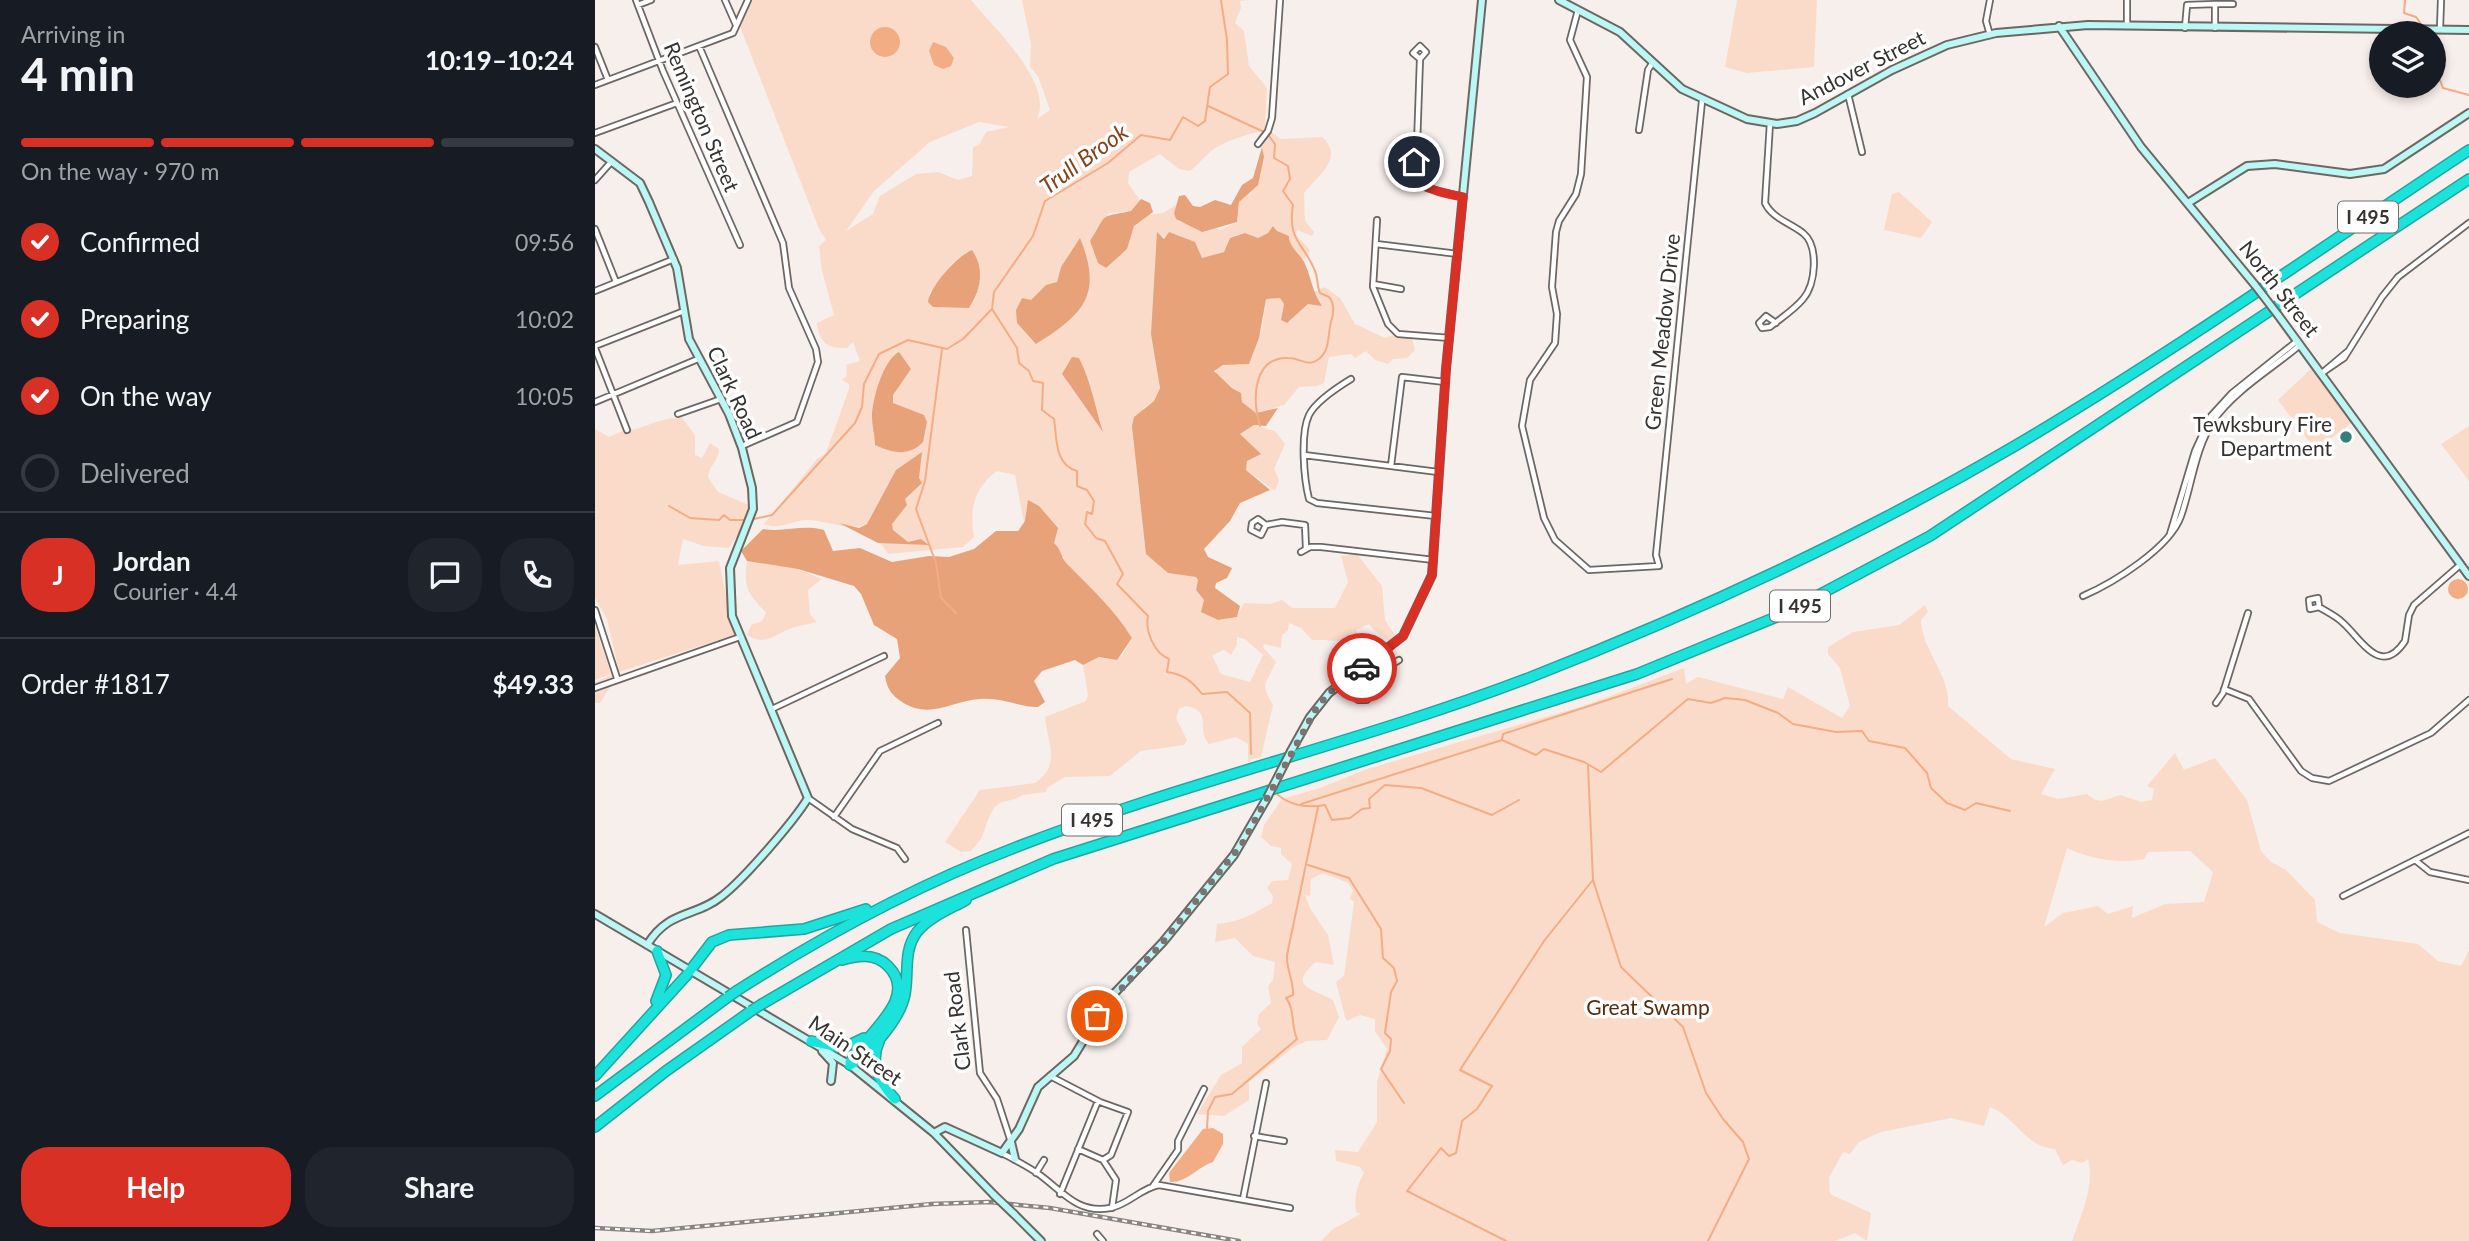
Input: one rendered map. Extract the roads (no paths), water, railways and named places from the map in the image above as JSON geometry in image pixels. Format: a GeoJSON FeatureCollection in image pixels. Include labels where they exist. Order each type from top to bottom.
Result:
{"type":"FeatureCollection","features":[{"type":"Feature","properties":{"kind":"highway","name":"I 495"},"geometry":{"type":"LineString","coordinates":[[595,1096],[738,990],[829,935],[925,886],[1064,830],[1420,716],[1532,676],[1777,571],[1942,487],[2087,402],[2469,150]]}},
{"type":"Feature","properties":{"kind":"highway","name":"I 495"},"geometry":{"type":"LineString","coordinates":[[595,1127],[673,1065],[751,1011],[811,973],[928,911],[1053,859],[1599,687],[1676,660],[1781,615],[1853,580],[1949,524],[2469,179]]}},
{"type":"Feature","properties":{"kind":"highway"},"geometry":{"type":"LineString","coordinates":[[2401,224],[2469,186]]}},
{"type":"Feature","properties":{"kind":"highway"},"geometry":{"type":"LineString","coordinates":[[895,1099],[882,1082],[874,1063],[876,1048],[904,1000],[907,954],[922,927],[969,899],[1053,859]]}},
{"type":"Feature","properties":{"kind":"highway"},"geometry":{"type":"LineString","coordinates":[[595,1076],[691,969],[707,946],[720,937],[785,932],[825,924],[925,886]]}},
{"type":"Feature","properties":{"kind":"highway"},"geometry":{"type":"LineString","coordinates":[[645,1020],[665,983],[665,966],[657,951]]}},
{"type":"Feature","properties":{"kind":"highway"},"geometry":{"type":"LineString","coordinates":[[811,973],[858,956],[874,958],[887,965],[897,980],[897,996],[892,1008],[873,1030],[850,1065]]}},
{"type":"Feature","properties":{"kind":"highway"},"geometry":{"type":"LineString","coordinates":[[850,1065],[885,1029]]}},
{"type":"Feature","properties":{"kind":"highway"},"geometry":{"type":"LineString","coordinates":[[811,1041],[837,1048],[851,1047],[873,1030]]}},
{"type":"Feature","properties":{"kind":"main road"},"geometry":{"type":"LineString","coordinates":[[934,1133],[945,1127],[1002,1153],[1011,1142],[1034,1093],[1074,1056],[1108,1000],[1163,942],[1239,848],[1317,707],[1345,680],[1403,636],[1427,589],[1434,561],[1445,382],[1482,0]]}},
{"type":"Feature","properties":{"kind":"main road","name":"Andover Street"},"geometry":{"type":"LineString","coordinates":[[1559,0],[1620,32],[1682,89],[1702,101],[1748,119],[1770,123],[1797,121],[1915,58],[1947,45],[1990,35],[2059,26],[2369,29]]}},
{"type":"Feature","properties":{"kind":"main road","name":"North Street"},"geometry":{"type":"LineString","coordinates":[[2059,26],[2141,147],[2278,314],[2469,576]]}},
{"type":"Feature","properties":{"kind":"main road","name":"Andover Street"},"geometry":{"type":"LineString","coordinates":[[2446,30],[2469,30]]}},
{"type":"Feature","properties":{"kind":"main road"},"geometry":{"type":"LineString","coordinates":[[2189,203],[2246,166],[2275,164],[2350,174],[2384,169],[2469,113]]}},
{"type":"Feature","properties":{"kind":"main road","name":"Clark Road"},"geometry":{"type":"LineString","coordinates":[[595,149],[640,183],[674,259],[689,339],[721,399],[741,446],[752,488],[754,509],[730,568],[732,616],[808,798]]}},
{"type":"Feature","properties":{"kind":"main road"},"geometry":{"type":"LineString","coordinates":[[647,945],[657,929],[670,919],[723,895],[808,798]]}},
{"type":"Feature","properties":{"kind":"main road","name":"Main Street"},"geometry":{"type":"LineString","coordinates":[[595,914],[850,1065],[934,1133],[1041,1241]]}},
{"type":"Feature","properties":{"kind":"main road"},"geometry":{"type":"LineString","coordinates":[[811,1041],[832,1061],[831,1082]]}},
{"type":"Feature","properties":{"kind":"main road"},"geometry":{"type":"LineString","coordinates":[[1011,1142],[1015,1159]]}},
{"type":"Feature","properties":{"kind":"street"},"geometry":{"type":"LineString","coordinates":[[637,3],[651,0]]}},
{"type":"Feature","properties":{"kind":"street"},"geometry":{"type":"LineString","coordinates":[[725,0],[736,26]]}},
{"type":"Feature","properties":{"kind":"street"},"geometry":{"type":"LineString","coordinates":[[595,85],[733,33],[748,0]]}},
{"type":"Feature","properties":{"kind":"street"},"geometry":{"type":"LineString","coordinates":[[1258,144],[1268,131],[1272,118],[1280,0]]}},
{"type":"Feature","properties":{"kind":"street"},"geometry":{"type":"LineString","coordinates":[[1990,0],[1986,21],[1990,35]]}},
{"type":"Feature","properties":{"kind":"street"},"geometry":{"type":"LineString","coordinates":[[2127,0],[2127,26]]}},
{"type":"Feature","properties":{"kind":"street"},"geometry":{"type":"LineString","coordinates":[[2440,21],[2441,0]]}},
{"type":"Feature","properties":{"kind":"street","name":"Remington Street"},"geometry":{"type":"LineString","coordinates":[[637,3],[659,61],[740,245]]}},
{"type":"Feature","properties":{"kind":"street"},"geometry":{"type":"LineString","coordinates":[[2215,4],[2215,28]]}},
{"type":"Feature","properties":{"kind":"street"},"geometry":{"type":"LineString","coordinates":[[2185,28],[2187,5],[2233,4]]}},
{"type":"Feature","properties":{"kind":"street","name":"Green Meadow Drive"},"geometry":{"type":"LineString","coordinates":[[1578,10],[1570,40],[1587,77],[1581,174],[1576,194],[1559,221],[1556,232],[1552,287],[1557,314],[1555,343],[1530,380],[1522,426],[1544,518],[1555,540],[1590,570],[1659,566],[1655,555],[1702,101]]}},
{"type":"Feature","properties":{"kind":"street"},"geometry":{"type":"LineString","coordinates":[[699,46],[783,243],[789,288],[816,349],[818,362],[797,422],[741,446]]}},
{"type":"Feature","properties":{"kind":"street"},"geometry":{"type":"LineString","coordinates":[[595,47],[608,80]]}},
{"type":"Feature","properties":{"kind":"street"},"geometry":{"type":"LineString","coordinates":[[1420,59],[1416,174],[1427,188],[1463,197]]}},
{"type":"Feature","properties":{"kind":"street"},"geometry":{"type":"LineString","coordinates":[[1639,130],[1648,70],[1653,62]]}},
{"type":"Feature","properties":{"kind":"street"},"geometry":{"type":"LineString","coordinates":[[1848,94],[1862,152]]}},
{"type":"Feature","properties":{"kind":"street"},"geometry":{"type":"LineString","coordinates":[[595,133],[677,103]]}},
{"type":"Feature","properties":{"kind":"street"},"geometry":{"type":"LineString","coordinates":[[1770,123],[1765,204],[1772,213],[1805,234],[1814,254],[1805,296],[1776,323]]}},
{"type":"Feature","properties":{"kind":"street"},"geometry":{"type":"LineString","coordinates":[[595,180],[612,161]]}},
{"type":"Feature","properties":{"kind":"street"},"geometry":{"type":"LineString","coordinates":[[1377,220],[1373,284],[1388,324],[1396,333],[1451,338]]}},
{"type":"Feature","properties":{"kind":"street"},"geometry":{"type":"LineString","coordinates":[[2322,373],[2347,351],[2382,297],[2399,277],[2469,223]]}},
{"type":"Feature","properties":{"kind":"street"},"geometry":{"type":"LineString","coordinates":[[595,229],[616,282]]}},
{"type":"Feature","properties":{"kind":"street"},"geometry":{"type":"LineString","coordinates":[[1376,244],[1458,254]]}},
{"type":"Feature","properties":{"kind":"street"},"geometry":{"type":"LineString","coordinates":[[595,290],[674,259]]}},
{"type":"Feature","properties":{"kind":"street"},"geometry":{"type":"LineString","coordinates":[[1373,284],[1401,289]]}},
{"type":"Feature","properties":{"kind":"street"},"geometry":{"type":"LineString","coordinates":[[627,430],[595,347],[684,311]]}},
{"type":"Feature","properties":{"kind":"street"},"geometry":{"type":"LineString","coordinates":[[2083,596],[2160,547],[2181,516],[2200,450],[2215,419],[2235,397],[2299,343]]}},
{"type":"Feature","properties":{"kind":"street"},"geometry":{"type":"LineString","coordinates":[[595,402],[698,359]]}},
{"type":"Feature","properties":{"kind":"street"},"geometry":{"type":"LineString","coordinates":[[1391,466],[1402,377],[1445,382]]}},
{"type":"Feature","properties":{"kind":"street"},"geometry":{"type":"LineString","coordinates":[[1352,379],[1310,412],[1304,455],[1309,499],[1317,503],[1436,516]]}},
{"type":"Feature","properties":{"kind":"street"},"geometry":{"type":"LineString","coordinates":[[678,414],[721,399]]}},
{"type":"Feature","properties":{"kind":"street"},"geometry":{"type":"LineString","coordinates":[[1304,455],[1438,472]]}},
{"type":"Feature","properties":{"kind":"street"},"geometry":{"type":"LineString","coordinates":[[1266,525],[1278,522],[1305,525],[1306,548]]}},
{"type":"Feature","properties":{"kind":"street"},"geometry":{"type":"LineString","coordinates":[[1300,552],[1306,548],[1434,561]]}},
{"type":"Feature","properties":{"kind":"street"},"geometry":{"type":"LineString","coordinates":[[2319,607],[2344,623],[2368,652],[2389,654],[2405,641],[2414,605],[2460,565]]}},
{"type":"Feature","properties":{"kind":"street"},"geometry":{"type":"LineString","coordinates":[[595,610],[617,678]]}},
{"type":"Feature","properties":{"kind":"street"},"geometry":{"type":"LineString","coordinates":[[2215,703],[2224,689],[2248,613]]}},
{"type":"Feature","properties":{"kind":"street"},"geometry":{"type":"LineString","coordinates":[[595,688],[617,678],[740,637]]}},
{"type":"Feature","properties":{"kind":"street"},"geometry":{"type":"LineString","coordinates":[[772,709],[884,656]]}},
{"type":"Feature","properties":{"kind":"street"},"geometry":{"type":"LineString","coordinates":[[1345,680],[1358,700],[1367,701],[1391,665],[1399,660]]}},
{"type":"Feature","properties":{"kind":"street"},"geometry":{"type":"LineString","coordinates":[[2224,689],[2249,699],[2301,771],[2312,778],[2329,781],[2431,733],[2469,700]]}},
{"type":"Feature","properties":{"kind":"street"},"geometry":{"type":"LineString","coordinates":[[834,817],[880,751],[938,723]]}},
{"type":"Feature","properties":{"kind":"street"},"geometry":{"type":"LineString","coordinates":[[808,798],[852,829],[897,848],[905,859]]}},
{"type":"Feature","properties":{"kind":"street"},"geometry":{"type":"LineString","coordinates":[[2343,896],[2469,833]]}},
{"type":"Feature","properties":{"kind":"street"},"geometry":{"type":"LineString","coordinates":[[2415,860],[2430,872],[2469,880]]}},
{"type":"Feature","properties":{"kind":"street","name":"Clark Road"},"geometry":{"type":"LineString","coordinates":[[966,930],[980,1073],[997,1099],[1011,1142]]}},
{"type":"Feature","properties":{"kind":"street"},"geometry":{"type":"LineString","coordinates":[[1050,1076],[1098,1101],[1128,1112],[1111,1155],[1103,1160]]}},
{"type":"Feature","properties":{"kind":"street"},"geometry":{"type":"LineString","coordinates":[[1243,1199],[1266,1083]]}},
{"type":"Feature","properties":{"kind":"street"},"geometry":{"type":"LineString","coordinates":[[1002,1153],[1036,1173],[1075,1203],[1096,1210],[1112,1208],[1152,1186],[1178,1150],[1178,1141],[1204,1089]]}},
{"type":"Feature","properties":{"kind":"street"},"geometry":{"type":"LineString","coordinates":[[1060,1194],[1098,1101]]}},
{"type":"Feature","properties":{"kind":"street"},"geometry":{"type":"LineString","coordinates":[[1254,1136],[1284,1141]]}},
{"type":"Feature","properties":{"kind":"street"},"geometry":{"type":"LineString","coordinates":[[1078,1149],[1103,1160],[1116,1180],[1112,1208]]}},
{"type":"Feature","properties":{"kind":"street"},"geometry":{"type":"LineString","coordinates":[[1036,1173],[1044,1160]]}},
{"type":"Feature","properties":{"kind":"street"},"geometry":{"type":"LineString","coordinates":[[1152,1186],[1290,1208]]}},
{"type":"Feature","properties":{"kind":"street"},"geometry":{"type":"LineString","coordinates":[[1097,1234],[1103,1241]]}},
{"type":"Feature","properties":{"kind":"waterway","name":"Trull Brook"},"geometry":{"type":"LineString","coordinates":[[1221,0],[1227,40],[1228,74],[1210,87],[1205,121],[1198,126],[1183,117],[1170,140],[1141,135],[1108,163],[1045,201],[1033,236],[994,292],[992,309],[1017,348],[1019,363],[1029,371],[1033,381],[1043,383],[1042,410],[1054,419],[1060,457],[1070,468],[1077,471],[1077,486],[1087,490],[1094,501],[1092,514],[1087,512],[1085,524],[1096,538],[1105,541],[1123,574],[1117,584],[1148,616],[1152,641],[1159,652],[1169,659],[1167,672],[1187,679],[1202,694],[1227,692],[1250,713],[1251,754]]}},
{"type":"Feature","properties":{"kind":"waterway"},"geometry":{"type":"LineString","coordinates":[[2405,0],[2404,13],[2416,17],[2419,21]]}},
{"type":"Feature","properties":{"kind":"waterway"},"geometry":{"type":"LineString","coordinates":[[2446,89],[2469,95]]}},
{"type":"Feature","properties":{"kind":"waterway"},"geometry":{"type":"LineString","coordinates":[[1208,106],[1264,132]]}},
{"type":"Feature","properties":{"kind":"waterway"},"geometry":{"type":"LineString","coordinates":[[1260,426],[1256,393],[1261,372],[1277,359],[1292,358],[1310,363],[1321,357],[1328,344],[1333,309],[1329,297],[1320,293],[1315,271],[1294,234],[1293,205],[1283,191],[1290,179],[1288,166],[1274,158],[1275,144],[1269,136]]}},
{"type":"Feature","properties":{"kind":"waterway"},"geometry":{"type":"LineString","coordinates":[[754,519],[772,515],[855,423],[862,407],[864,384],[879,354],[908,340],[947,349],[963,339],[991,310]]}},
{"type":"Feature","properties":{"kind":"waterway"},"geometry":{"type":"LineString","coordinates":[[942,349],[925,481],[916,509],[936,563],[941,598],[956,613]]}},
{"type":"Feature","properties":{"kind":"waterway"},"geometry":{"type":"LineString","coordinates":[[669,506],[690,518],[719,520],[724,515],[730,520],[744,520]]}},
{"type":"Feature","properties":{"kind":"waterway"},"geometry":{"type":"LineString","coordinates":[[1502,740],[1503,734],[1672,679]]}},
{"type":"Feature","properties":{"kind":"waterway"},"geometry":{"type":"LineString","coordinates":[[1301,804],[1502,740],[1536,755],[1544,749],[1584,762],[1601,772],[1688,699],[1711,703],[1725,698],[1745,700],[1778,713],[1793,724],[1836,732],[1862,731],[1869,741],[1905,748],[1927,773],[1931,788],[1947,803],[1965,810],[1976,803],[2010,811]]}},
{"type":"Feature","properties":{"kind":"waterway"},"geometry":{"type":"LineString","coordinates":[[1588,766],[1593,880],[1621,967],[1683,1027],[1706,1093],[1723,1119],[1743,1142],[1749,1159],[1708,1241]]}},
{"type":"Feature","properties":{"kind":"waterway","name":"Trull Brook"},"geometry":{"type":"LineString","coordinates":[[1278,795],[1300,805],[1325,805],[1332,820],[1350,818],[1362,809],[1370,808],[1369,799],[1385,785],[1421,788],[1492,815],[1519,800]]}},
{"type":"Feature","properties":{"kind":"waterway"},"geometry":{"type":"LineString","coordinates":[[1207,1129],[1208,1111],[1215,1097],[1232,1094],[1297,1039],[1291,1007],[1286,998],[1293,995],[1287,955],[1318,807]]}},
{"type":"Feature","properties":{"kind":"waterway"},"geometry":{"type":"LineString","coordinates":[[1308,865],[1349,878],[1381,929],[1383,958],[1394,968],[1397,981],[1391,992],[1385,1033],[1391,1039],[1390,1051],[1381,1069],[1404,1103]]}},
{"type":"Feature","properties":{"kind":"waterway"},"geometry":{"type":"LineString","coordinates":[[1506,1241],[1407,1191],[1441,1148],[1449,1156],[1456,1153],[1462,1121],[1477,1109],[1492,1086],[1460,1070],[1544,941],[1592,881]]}},
{"type":"Feature","properties":{"kind":"railway"},"geometry":{"type":"LineString","coordinates":[[595,1228],[652,1231],[932,1204],[989,1202],[1050,1208],[1239,1241]]}},
{"type":"Feature","properties":{"kind":"place","name":"Tewksbury Fire Department"},"geometry":{"type":"Point","coordinates":[2346,437]}},
{"type":"Feature","properties":{"kind":"park label","name":"Great Swamp"},"geometry":{"type":"Point","coordinates":[1648,1008]}}]}
